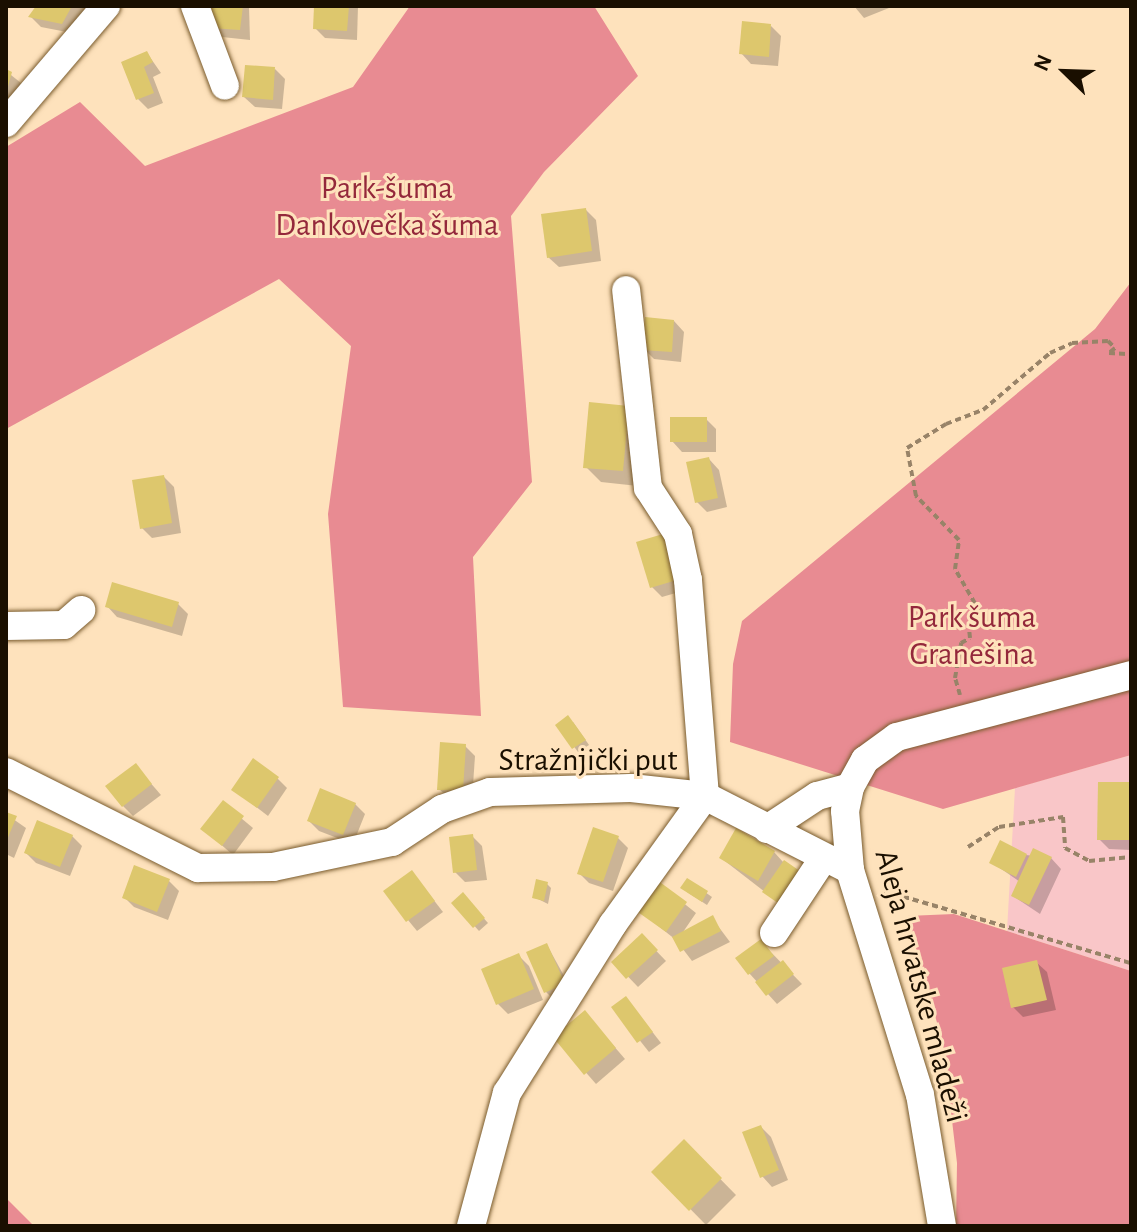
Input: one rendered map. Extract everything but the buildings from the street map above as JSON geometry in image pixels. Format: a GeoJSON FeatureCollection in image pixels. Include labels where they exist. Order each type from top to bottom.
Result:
{"type":"FeatureCollection","features":[{"type":"Feature","properties":{"kind":"street"},"geometry":{"type":"LineString","coordinates":[[6,123],[106,6]]}},
{"type":"Feature","properties":{"kind":"street"},"geometry":{"type":"LineString","coordinates":[[195,6],[225,86]]}},
{"type":"Feature","properties":{"kind":"street"},"geometry":{"type":"LineString","coordinates":[[471,1226],[507,1093],[613,924],[705,796],[688,580],[678,534],[648,488],[626,290]]}},
{"type":"Feature","properties":{"kind":"street"},"geometry":{"type":"LineString","coordinates":[[6,626],[64,625],[81,610]]}},
{"type":"Feature","properties":{"kind":"street","name":"Aleja hrvatske mladeži"},"geometry":{"type":"LineString","coordinates":[[942,1226],[920,1095],[850,870],[845,811],[850,787],[865,760],[897,737],[1131,675]]}},
{"type":"Feature","properties":{"kind":"street","name":"Stražnjički put"},"geometry":{"type":"LineString","coordinates":[[6,772],[198,868],[273,867],[392,842],[442,809],[490,792],[631,788],[705,796],[823,859],[850,870]]}},
{"type":"Feature","properties":{"kind":"street"},"geometry":{"type":"LineString","coordinates":[[767,829],[817,796],[850,787]]}},
{"type":"Feature","properties":{"kind":"street"},"geometry":{"type":"LineString","coordinates":[[774,933],[823,859]]}},
{"type":"Feature","properties":{"kind":"path"},"geometry":{"type":"LineString","coordinates":[[966,718],[955,678],[958,658],[980,612],[955,569],[959,540],[916,496],[907,448],[946,424],[983,410],[1050,353],[1072,343],[1108,341],[1115,348],[1109,353],[1131,354]]}},
{"type":"Feature","properties":{"kind":"path"},"geometry":{"type":"LineString","coordinates":[[968,847],[999,827],[1063,817],[1065,848],[1089,861],[1131,857]]}},
{"type":"Feature","properties":{"kind":"path"},"geometry":{"type":"LineString","coordinates":[[850,870],[894,897],[1131,963]]}},
{"type":"Feature","properties":{"kind":"shaded area"},"geometry":{"type":"Polygon","coordinates":[[[1131,755],[1131,971],[1007,931],[1015,788],[1131,755]]]}},
{"type":"Feature","properties":{"kind":"green space","name":"Park-šuma Dankovečka šuma"},"geometry":{"type":"Polygon","coordinates":[[[410,6],[594,6],[638,76],[544,172],[511,216],[532,482],[473,557],[481,716],[343,707],[328,514],[351,346],[279,279],[6,429],[6,147],[80,102],[145,166],[353,87],[410,6]]]}},
{"type":"Feature","properties":{"kind":"green space","name":"Park šuma Granešina"},"geometry":{"type":"Polygon","coordinates":[[[1131,282],[1131,755],[943,809],[730,742],[733,664],[742,621],[1095,329],[1131,282]]]}},
{"type":"Feature","properties":{"kind":"green space"},"geometry":{"type":"Polygon","coordinates":[[[954,914],[1131,971],[1131,1226],[956,1226],[957,1163],[943,1044],[907,916],[954,914]]]}},
{"type":"Feature","properties":{"kind":"green space"},"geometry":{"type":"Polygon","coordinates":[[[6,1198],[34,1226],[6,1226],[6,1198]]]}}]}
